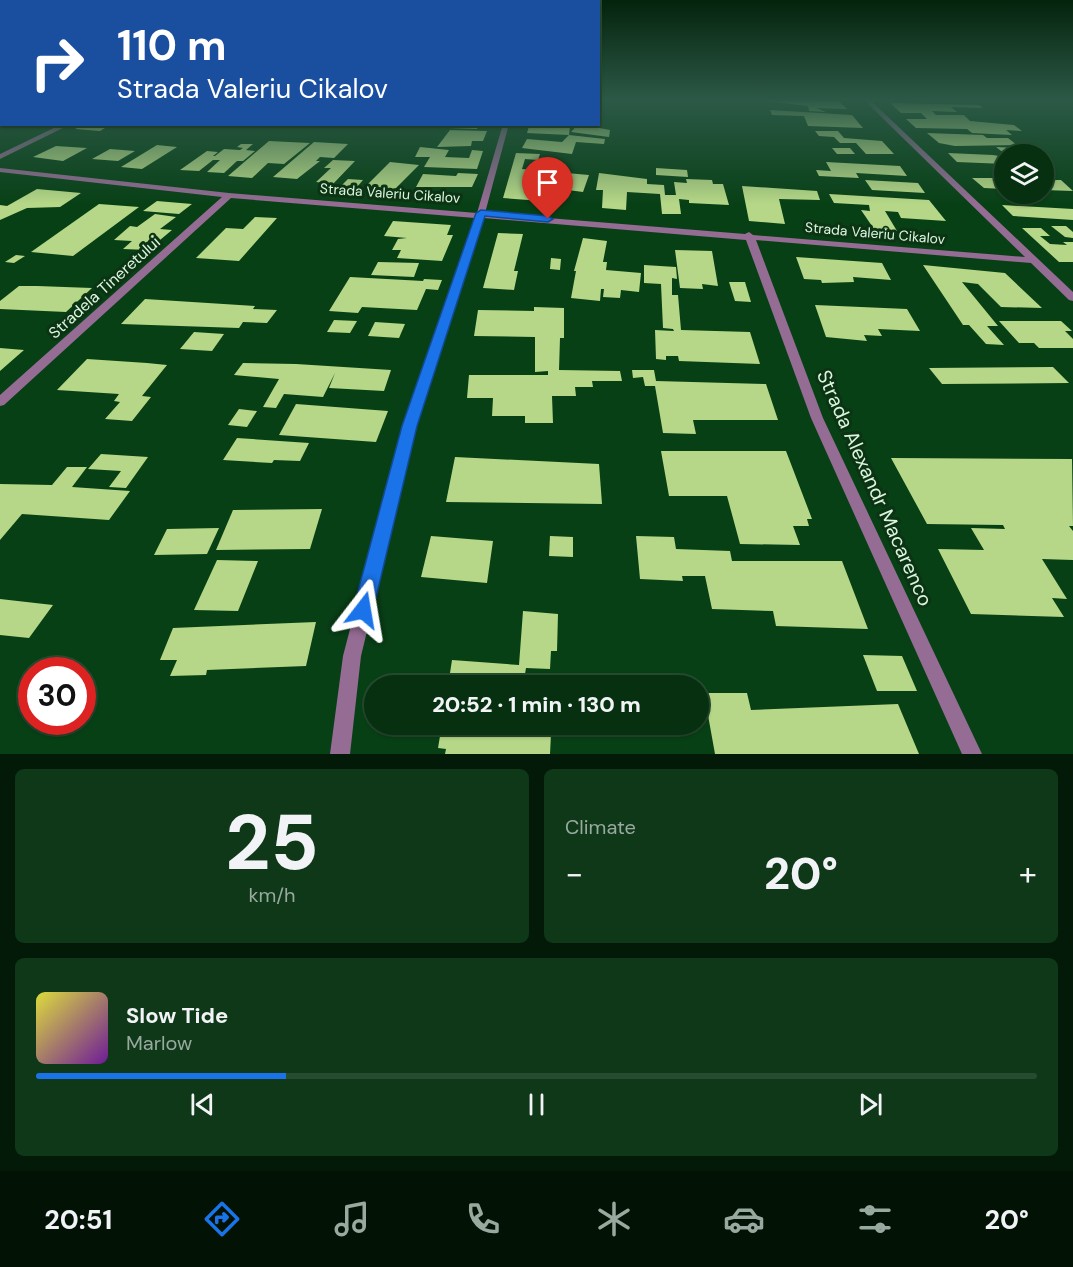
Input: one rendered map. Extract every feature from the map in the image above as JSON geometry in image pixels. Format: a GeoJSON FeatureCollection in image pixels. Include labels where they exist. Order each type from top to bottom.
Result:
{"type":"FeatureCollection","features":[{"type":"Feature","properties":{"kind":"street"},"geometry":{"type":"LineString","coordinates":[[0,157],[47,134]]}},
{"type":"Feature","properties":{"kind":"street"},"geometry":{"type":"LineString","coordinates":[[340,754],[351,656],[410,426],[481,213],[504,134]]}},
{"type":"Feature","properties":{"kind":"street"},"geometry":{"type":"LineString","coordinates":[[902,134],[1030,260],[1073,298]]}},
{"type":"Feature","properties":{"kind":"street","name":"Strada Valeriu Cikalov"},"geometry":{"type":"LineString","coordinates":[[0,170],[229,195],[481,213],[1030,260]]}},
{"type":"Feature","properties":{"kind":"street","name":"Stradela Tineretului"},"geometry":{"type":"LineString","coordinates":[[0,402],[229,195]]}},
{"type":"Feature","properties":{"kind":"street","name":"Strada Alexandr Macarenco"},"geometry":{"type":"LineString","coordinates":[[749,236],[817,418],[972,754]]}},
{"type":"Feature","properties":{"kind":"building"},"geometry":{"type":"Polygon","coordinates":[[[447,134],[486,134],[483,141],[472,141],[471,146],[437,147],[447,134]]]}},
{"type":"Feature","properties":{"kind":"building"},"geometry":{"type":"Polygon","coordinates":[[[588,134],[609,134],[609,137],[588,134]]]}},
{"type":"Feature","properties":{"kind":"building"},"geometry":{"type":"Polygon","coordinates":[[[818,134],[841,134],[844,138],[882,141],[894,154],[866,154],[856,143],[840,143],[834,137],[818,134]]]}},
{"type":"Feature","properties":{"kind":"building"},"geometry":{"type":"Polygon","coordinates":[[[928,134],[983,135],[987,138],[1008,138],[1016,144],[994,144],[955,146],[939,143],[928,134]]]}},
{"type":"Feature","properties":{"kind":"building"},"geometry":{"type":"Polygon","coordinates":[[[569,135],[605,139],[604,144],[576,142],[572,154],[522,148],[527,139],[562,142],[569,135]]]}},
{"type":"Feature","properties":{"kind":"building"},"geometry":{"type":"Polygon","coordinates":[[[269,141],[310,143],[284,164],[268,163],[252,178],[228,176],[269,141]]]}},
{"type":"Feature","properties":{"kind":"building"},"geometry":{"type":"Polygon","coordinates":[[[314,142],[348,144],[334,158],[320,157],[316,161],[320,161],[297,179],[273,177],[314,142]]]}},
{"type":"Feature","properties":{"kind":"building"},"geometry":{"type":"Polygon","coordinates":[[[241,144],[253,144],[246,150],[255,151],[243,161],[237,161],[224,173],[207,172],[220,160],[213,160],[199,171],[180,170],[207,151],[218,152],[213,156],[215,156],[224,149],[240,150],[243,148],[237,147],[241,144]]]}},
{"type":"Feature","properties":{"kind":"building"},"geometry":{"type":"Polygon","coordinates":[[[157,145],[177,147],[142,169],[121,167],[157,145]]]}},
{"type":"Feature","properties":{"kind":"building"},"geometry":{"type":"Polygon","coordinates":[[[56,146],[87,148],[63,161],[33,157],[56,146]]]}},
{"type":"Feature","properties":{"kind":"building"},"geometry":{"type":"Polygon","coordinates":[[[420,147],[449,150],[445,157],[469,158],[472,150],[483,151],[477,169],[424,167],[430,157],[415,157],[420,147]]]}},
{"type":"Feature","properties":{"kind":"building"},"geometry":{"type":"Polygon","coordinates":[[[832,148],[850,148],[855,154],[837,154],[832,148]]]}},
{"type":"Feature","properties":{"kind":"building"},"geometry":{"type":"Polygon","coordinates":[[[110,149],[135,151],[118,161],[92,159],[110,149]]]}},
{"type":"Feature","properties":{"kind":"building"},"geometry":{"type":"Polygon","coordinates":[[[516,153],[540,154],[538,160],[525,159],[522,169],[589,175],[583,192],[568,190],[570,186],[563,185],[555,202],[503,198],[516,153]]]}},
{"type":"Feature","properties":{"kind":"building"},"geometry":{"type":"Polygon","coordinates":[[[948,153],[994,155],[994,164],[957,162],[948,153]]]}},
{"type":"Feature","properties":{"kind":"building"},"geometry":{"type":"Polygon","coordinates":[[[333,160],[355,161],[333,184],[316,182],[331,168],[324,168],[333,160]]]}},
{"type":"Feature","properties":{"kind":"building"},"geometry":{"type":"Polygon","coordinates":[[[390,162],[419,165],[394,190],[365,187],[390,162]]]}},
{"type":"Feature","properties":{"kind":"building"},"geometry":{"type":"Polygon","coordinates":[[[826,162],[900,166],[907,176],[856,173],[859,178],[819,176],[816,170],[831,171],[826,162]]]}},
{"type":"Feature","properties":{"kind":"building"},"geometry":{"type":"Polygon","coordinates":[[[656,168],[687,170],[688,177],[656,175],[656,168]]]}},
{"type":"Feature","properties":{"kind":"building"},"geometry":{"type":"Polygon","coordinates":[[[458,173],[478,174],[472,187],[416,187],[423,174],[456,176],[458,173]]]}},
{"type":"Feature","properties":{"kind":"building"},"geometry":{"type":"Polygon","coordinates":[[[599,173],[647,179],[647,184],[664,185],[665,195],[676,195],[674,182],[687,183],[686,179],[712,180],[713,184],[723,184],[729,205],[689,203],[689,200],[679,199],[681,214],[662,214],[660,194],[627,192],[626,210],[602,208],[603,190],[596,190],[599,173]]]}},
{"type":"Feature","properties":{"kind":"building"},"geometry":{"type":"Polygon","coordinates":[[[972,178],[994,178],[994,188],[984,188],[972,178]]]}},
{"type":"Feature","properties":{"kind":"building"},"geometry":{"type":"Polygon","coordinates":[[[348,179],[363,180],[357,187],[341,186],[348,179]]]}},
{"type":"Feature","properties":{"kind":"building"},"geometry":{"type":"Polygon","coordinates":[[[865,180],[918,183],[925,193],[872,190],[865,180]]]}},
{"type":"Feature","properties":{"kind":"building"},"geometry":{"type":"Polygon","coordinates":[[[1054,180],[1061,180],[1073,191],[1054,190],[1054,180]]]}},
{"type":"Feature","properties":{"kind":"building"},"geometry":{"type":"Polygon","coordinates":[[[742,186],[817,191],[820,200],[779,199],[785,224],[749,221],[742,186]]]}},
{"type":"Feature","properties":{"kind":"building"},"geometry":{"type":"Polygon","coordinates":[[[37,189],[81,193],[60,207],[27,208],[0,220],[0,205],[7,206],[37,189]]]}},
{"type":"Feature","properties":{"kind":"building"},"geometry":{"type":"Polygon","coordinates":[[[829,194],[929,200],[946,221],[901,218],[898,212],[885,211],[897,231],[874,229],[861,210],[870,211],[869,205],[834,203],[829,194]]]}},
{"type":"Feature","properties":{"kind":"building"},"geometry":{"type":"Polygon","coordinates":[[[157,201],[192,204],[179,214],[143,211],[157,201]]]}},
{"type":"Feature","properties":{"kind":"building"},"geometry":{"type":"Polygon","coordinates":[[[99,204],[139,207],[73,256],[31,252],[99,204]]]}},
{"type":"Feature","properties":{"kind":"building"},"geometry":{"type":"Polygon","coordinates":[[[1002,205],[1073,209],[1073,220],[1013,216],[1002,205]]]}},
{"type":"Feature","properties":{"kind":"building"},"geometry":{"type":"Polygon","coordinates":[[[155,214],[176,217],[160,229],[172,230],[148,250],[123,249],[132,241],[114,240],[130,226],[137,227],[155,214]]]}},
{"type":"Feature","properties":{"kind":"building"},"geometry":{"type":"Polygon","coordinates":[[[255,217],[277,218],[239,261],[196,258],[226,228],[243,229],[255,217]]]}},
{"type":"Feature","properties":{"kind":"building"},"geometry":{"type":"Polygon","coordinates":[[[393,221],[451,225],[447,235],[453,235],[442,261],[397,258],[401,250],[392,250],[398,239],[407,238],[384,236],[393,221]]]}},
{"type":"Feature","properties":{"kind":"building"},"geometry":{"type":"Polygon","coordinates":[[[1051,226],[1066,226],[1073,232],[1073,238],[1065,237],[1051,226]]]}},
{"type":"Feature","properties":{"kind":"building"},"geometry":{"type":"Polygon","coordinates":[[[1022,228],[1041,228],[1050,236],[1040,236],[1050,244],[1067,245],[1063,242],[1073,242],[1073,262],[1059,262],[1022,228]]]}},
{"type":"Feature","properties":{"kind":"building"},"geometry":{"type":"Polygon","coordinates":[[[498,233],[523,234],[514,271],[518,271],[514,290],[483,288],[498,233]]]}},
{"type":"Feature","properties":{"kind":"building"},"geometry":{"type":"Polygon","coordinates":[[[583,238],[607,241],[603,262],[607,262],[606,270],[641,273],[639,292],[621,290],[620,298],[603,297],[604,289],[601,289],[600,301],[571,298],[576,271],[574,271],[583,238]]]}},
{"type":"Feature","properties":{"kind":"building"},"geometry":{"type":"Polygon","coordinates":[[[675,250],[712,251],[718,286],[702,284],[703,289],[680,288],[675,250]]]}},
{"type":"Feature","properties":{"kind":"building"},"geometry":{"type":"Polygon","coordinates":[[[16,255],[25,256],[14,263],[5,262],[16,255]]]}},
{"type":"Feature","properties":{"kind":"building"},"geometry":{"type":"Polygon","coordinates":[[[796,257],[882,263],[891,280],[853,277],[854,282],[822,283],[821,280],[804,279],[796,257]]]}},
{"type":"Feature","properties":{"kind":"building"},"geometry":{"type":"Polygon","coordinates":[[[551,258],[561,259],[560,270],[550,269],[551,258]]]}},
{"type":"Feature","properties":{"kind":"building"},"geometry":{"type":"Polygon","coordinates":[[[378,262],[419,263],[414,277],[371,275],[378,262]]]}},
{"type":"Feature","properties":{"kind":"building"},"geometry":{"type":"Polygon","coordinates":[[[644,265],[676,267],[677,279],[672,278],[672,295],[678,295],[681,330],[750,332],[760,364],[679,361],[678,356],[666,356],[666,360],[656,359],[655,330],[674,331],[663,328],[661,284],[644,283],[644,265]]]}},
{"type":"Feature","properties":{"kind":"building"},"geometry":{"type":"Polygon","coordinates":[[[923,265],[1005,273],[1042,308],[1001,307],[978,284],[962,282],[998,326],[987,326],[1004,345],[986,344],[969,325],[963,325],[923,265]]]}},
{"type":"Feature","properties":{"kind":"building"},"geometry":{"type":"Polygon","coordinates":[[[350,277],[442,280],[438,290],[426,289],[417,310],[362,307],[358,313],[329,311],[350,277]]]}},
{"type":"Feature","properties":{"kind":"building"},"geometry":{"type":"Polygon","coordinates":[[[729,282],[745,282],[751,302],[735,301],[729,282]]]}},
{"type":"Feature","properties":{"kind":"building"},"geometry":{"type":"Polygon","coordinates":[[[19,286],[92,288],[66,312],[0,309],[0,301],[19,286]]]}},
{"type":"Feature","properties":{"kind":"building"},"geometry":{"type":"Polygon","coordinates":[[[145,299],[255,306],[253,309],[277,310],[267,323],[243,322],[239,328],[121,324],[145,299]]]}},
{"type":"Feature","properties":{"kind":"building"},"geometry":{"type":"Polygon","coordinates":[[[815,305],[907,309],[920,331],[878,329],[882,336],[864,335],[867,341],[826,337],[815,305]]]}},
{"type":"Feature","properties":{"kind":"building"},"geometry":{"type":"Polygon","coordinates":[[[534,307],[564,308],[564,338],[560,338],[559,370],[620,371],[622,381],[592,381],[593,387],[575,387],[576,396],[552,396],[553,423],[525,423],[525,416],[492,416],[493,398],[467,398],[469,375],[548,375],[548,371],[535,372],[535,337],[474,336],[478,310],[534,311],[534,307]]]}},
{"type":"Feature","properties":{"kind":"building"},"geometry":{"type":"Polygon","coordinates":[[[334,320],[357,321],[350,333],[327,332],[334,320]]]}},
{"type":"Feature","properties":{"kind":"building"},"geometry":{"type":"Polygon","coordinates":[[[999,321],[1061,321],[1072,331],[1065,331],[1073,339],[1073,348],[1039,348],[1034,343],[1019,343],[999,321]]]}},
{"type":"Feature","properties":{"kind":"building"},"geometry":{"type":"Polygon","coordinates":[[[375,322],[405,324],[399,338],[368,336],[375,322]]]}},
{"type":"Feature","properties":{"kind":"building"},"geometry":{"type":"Polygon","coordinates":[[[194,332],[224,334],[212,351],[180,349],[194,332]]]}},
{"type":"Feature","properties":{"kind":"building"},"geometry":{"type":"Polygon","coordinates":[[[0,348],[24,350],[0,371],[0,348]]]}},
{"type":"Feature","properties":{"kind":"building"},"geometry":{"type":"Polygon","coordinates":[[[87,359],[167,365],[142,396],[151,397],[132,421],[105,419],[120,402],[114,401],[119,394],[57,390],[87,359]]]}},
{"type":"Feature","properties":{"kind":"building"},"geometry":{"type":"Polygon","coordinates":[[[243,363],[391,370],[384,391],[329,388],[335,373],[323,397],[284,394],[276,408],[263,407],[279,379],[234,375],[243,363]]]}},
{"type":"Feature","properties":{"kind":"building"},"geometry":{"type":"Polygon","coordinates":[[[1053,367],[1069,383],[942,384],[929,368],[1053,367]]]}},
{"type":"Feature","properties":{"kind":"building"},"geometry":{"type":"Polygon","coordinates":[[[632,370],[654,370],[656,381],[766,384],[778,420],[693,420],[696,434],[663,433],[655,386],[645,386],[643,377],[633,378],[632,370]]]}},
{"type":"Feature","properties":{"kind":"building"},"geometry":{"type":"Polygon","coordinates":[[[296,404],[388,411],[376,442],[279,435],[296,404]]]}},
{"type":"Feature","properties":{"kind":"building"},"geometry":{"type":"Polygon","coordinates":[[[239,409],[257,411],[247,427],[228,425],[239,409]]]}},
{"type":"Feature","properties":{"kind":"building"},"geometry":{"type":"Polygon","coordinates":[[[237,438],[309,443],[300,461],[274,460],[272,463],[223,460],[237,438]]]}},
{"type":"Feature","properties":{"kind":"building"},"geometry":{"type":"Polygon","coordinates":[[[661,451],[786,451],[812,519],[807,519],[809,526],[793,526],[800,545],[740,544],[727,496],[669,496],[661,451]]]}},
{"type":"Feature","properties":{"kind":"building"},"geometry":{"type":"Polygon","coordinates":[[[101,454],[148,457],[126,488],[109,487],[121,471],[88,469],[101,454]]]}},
{"type":"Feature","properties":{"kind":"building"},"geometry":{"type":"Polygon","coordinates":[[[455,457],[599,464],[602,504],[446,502],[455,457]]]}},
{"type":"Feature","properties":{"kind":"building"},"geometry":{"type":"Polygon","coordinates":[[[891,458],[1072,459],[1073,526],[1069,526],[1073,531],[1073,560],[1042,559],[1067,599],[1052,598],[1064,617],[971,614],[938,549],[984,550],[971,528],[1005,529],[1003,525],[927,524],[891,458]]]}},
{"type":"Feature","properties":{"kind":"building"},"geometry":{"type":"Polygon","coordinates":[[[67,467],[87,467],[72,487],[130,491],[109,520],[22,514],[0,540],[0,484],[52,485],[67,467]]]}},
{"type":"Feature","properties":{"kind":"building"},"geometry":{"type":"Polygon","coordinates":[[[322,509],[310,549],[216,550],[233,510],[322,509]]]}},
{"type":"Feature","properties":{"kind":"building"},"geometry":{"type":"Polygon","coordinates":[[[219,528],[207,554],[154,555],[167,529],[219,528]]]}},
{"type":"Feature","properties":{"kind":"building"},"geometry":{"type":"Polygon","coordinates":[[[431,536],[493,541],[487,583],[421,577],[431,536]]]}},
{"type":"Feature","properties":{"kind":"building"},"geometry":{"type":"Polygon","coordinates":[[[550,536],[573,537],[573,557],[549,556],[550,536]]]}},
{"type":"Feature","properties":{"kind":"building"},"geometry":{"type":"Polygon","coordinates":[[[636,536],[674,537],[676,549],[730,551],[732,561],[842,561],[868,629],[776,626],[773,611],[712,609],[705,576],[682,576],[683,581],[640,579],[636,536]]]}},
{"type":"Feature","properties":{"kind":"building"},"geometry":{"type":"Polygon","coordinates":[[[217,560],[258,561],[238,611],[194,610],[217,560]]]}},
{"type":"Feature","properties":{"kind":"building"},"geometry":{"type":"Polygon","coordinates":[[[0,599],[53,605],[29,638],[0,635],[0,599]]]}},
{"type":"Feature","properties":{"kind":"building"},"geometry":{"type":"Polygon","coordinates":[[[523,611],[558,614],[557,651],[551,651],[550,669],[526,668],[525,674],[567,675],[450,675],[452,660],[519,665],[523,611]]]}},
{"type":"Feature","properties":{"kind":"building"},"geometry":{"type":"Polygon","coordinates":[[[316,622],[306,666],[207,670],[206,675],[170,676],[177,660],[160,660],[173,628],[316,622]]]}},
{"type":"Feature","properties":{"kind":"building"},"geometry":{"type":"Polygon","coordinates":[[[863,655],[902,656],[917,691],[877,691],[863,655]]]}},
{"type":"Feature","properties":{"kind":"building"},"geometry":{"type":"Polygon","coordinates":[[[709,693],[747,693],[751,710],[898,704],[919,754],[715,754],[709,721],[709,693]]]}},
{"type":"Feature","properties":{"kind":"building"},"geometry":{"type":"Polygon","coordinates":[[[440,735],[551,735],[550,754],[445,754],[446,749],[438,748],[440,735]]]}},
{"type":"Feature","properties":{"kind":"route"},"geometry":{"type":"LineString","coordinates":[[363,610],[410,426],[481,213],[548,219]]}}]}
